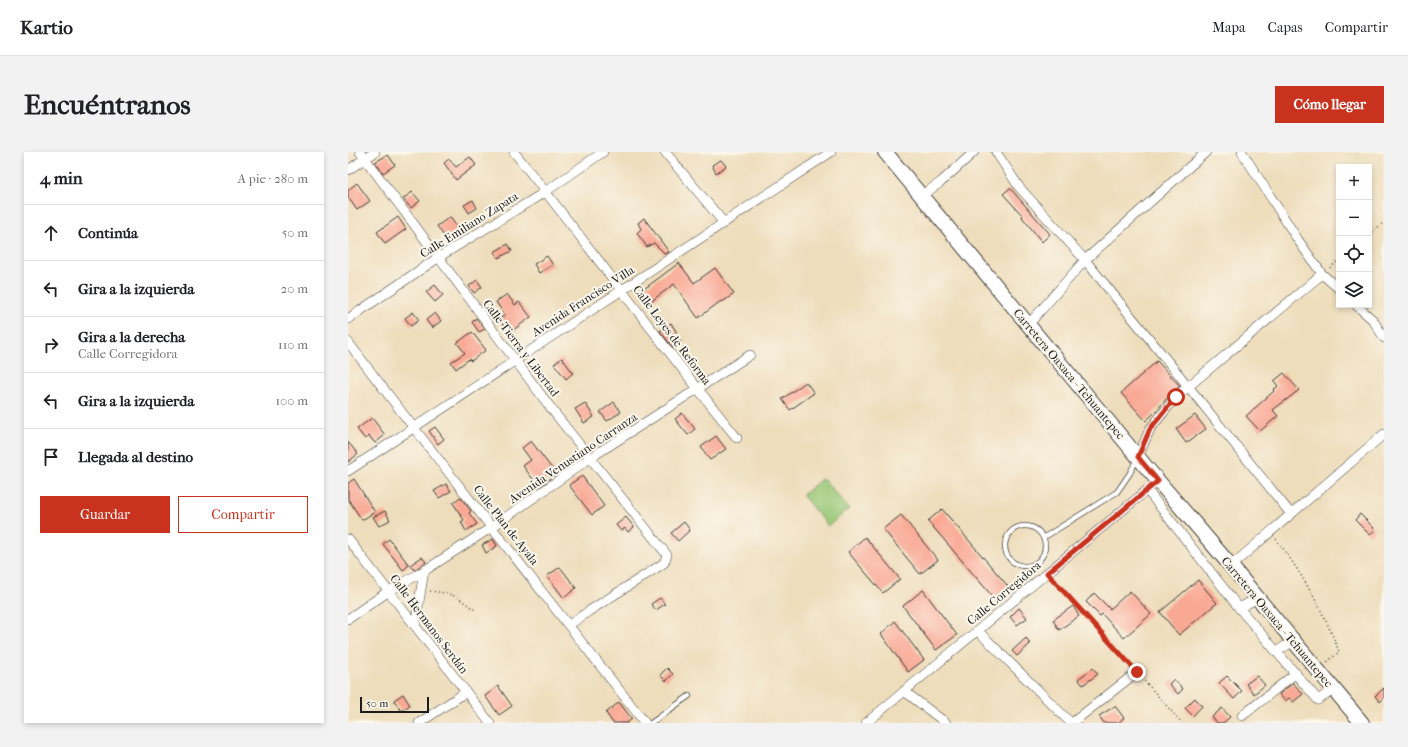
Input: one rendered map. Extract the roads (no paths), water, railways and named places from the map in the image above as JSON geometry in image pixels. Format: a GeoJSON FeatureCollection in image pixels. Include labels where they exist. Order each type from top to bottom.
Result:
{"type":"FeatureCollection","features":[{"type":"Feature","properties":{"kind":"main road","name":"Carretera Oaxaca - Tehuantepec"},"geometry":{"type":"LineString","coordinates":[[885,152],[1158,481],[1362,723]]}},
{"type":"Feature","properties":{"kind":"street"},"geometry":{"type":"LineString","coordinates":[[348,170],[363,155],[375,152]]}},
{"type":"Feature","properties":{"kind":"street","name":"Calle Leyes de Reforma"},"geometry":{"type":"LineString","coordinates":[[514,152],[737,438]]}},
{"type":"Feature","properties":{"kind":"street","name":"Calle Emiliano Zapata"},"geometry":{"type":"LineString","coordinates":[[348,319],[438,257],[546,192],[603,152]]}},
{"type":"Feature","properties":{"kind":"street"},"geometry":{"type":"LineString","coordinates":[[665,152],[724,223]]}},
{"type":"Feature","properties":{"kind":"street","name":"Avenida Francisco Villa"},"geometry":{"type":"LineString","coordinates":[[348,471],[832,152]]}},
{"type":"Feature","properties":{"kind":"street"},"geometry":{"type":"LineString","coordinates":[[921,196],[941,182],[974,152]]}},
{"type":"Feature","properties":{"kind":"street"},"geometry":{"type":"LineString","coordinates":[[996,152],[1019,187],[1085,260],[1291,514]]}},
{"type":"Feature","properties":{"kind":"street"},"geometry":{"type":"LineString","coordinates":[[1028,325],[1085,260],[1206,152]]}},
{"type":"Feature","properties":{"kind":"street"},"geometry":{"type":"LineString","coordinates":[[1242,152],[1298,240],[1322,274],[1336,286]]}},
{"type":"Feature","properties":{"kind":"street","name":"Calle Tierra y Libertad"},"geometry":{"type":"LineString","coordinates":[[363,155],[515,360],[667,555],[664,563],[569,625]]}},
{"type":"Feature","properties":{"kind":"street"},"geometry":{"type":"LineString","coordinates":[[1138,457],[1150,429],[1176,397],[1322,274]]}},
{"type":"Feature","properties":{"kind":"street"},"geometry":{"type":"LineString","coordinates":[[1359,308],[1372,320],[1384,338]]}},
{"type":"Feature","properties":{"kind":"street","name":"Calle Plan de Ayala"},"geometry":{"type":"LineString","coordinates":[[348,342],[413,428],[645,723]]}},
{"type":"Feature","properties":{"kind":"street","name":"Avenida Venustiano Carranza"},"geometry":{"type":"LineString","coordinates":[[348,619],[389,591],[424,572],[492,527],[590,458],[750,355]]}},
{"type":"Feature","properties":{"kind":"street"},"geometry":{"type":"LineString","coordinates":[[1231,566],[1384,434]]}},
{"type":"Feature","properties":{"kind":"street","name":"Calle Corregidora"},"geometry":{"type":"LineString","coordinates":[[866,723],[1158,481]]}},
{"type":"Feature","properties":{"kind":"street"},"geometry":{"type":"LineString","coordinates":[[1147,490],[1239,608],[1318,700],[1334,689]]}},
{"type":"Feature","properties":{"kind":"street","name":"Calle Hermanos Serdán"},"geometry":{"type":"LineString","coordinates":[[348,539],[490,723]]}},
{"type":"Feature","properties":{"kind":"street"},"geometry":{"type":"LineString","coordinates":[[415,626],[424,572]]}},
{"type":"Feature","properties":{"kind":"street"},"geometry":{"type":"LineString","coordinates":[[1239,608],[1258,598]]}},
{"type":"Feature","properties":{"kind":"street"},"geometry":{"type":"LineString","coordinates":[[978,631],[1072,723],[1137,672]]}},
{"type":"Feature","properties":{"kind":"street"},"geometry":{"type":"LineString","coordinates":[[1276,651],[1294,641]]}},
{"type":"Feature","properties":{"kind":"street"},"geometry":{"type":"LineString","coordinates":[[1242,716],[1296,673]]}},
{"type":"Feature","properties":{"kind":"street"},"geometry":{"type":"LineString","coordinates":[[904,691],[946,723]]}},
{"type":"Feature","properties":{"kind":"street"},"geometry":{"type":"LineString","coordinates":[[419,723],[466,692]]}},
{"type":"Feature","properties":{"kind":"lane"},"geometry":{"type":"LineString","coordinates":[[1043,538],[1116,492],[1130,474],[1138,457]]}},
{"type":"Feature","properties":{"kind":"lane"},"geometry":{"type":"LineString","coordinates":[[1020,526],[1034,528],[1043,538],[1045,545],[1042,557],[1038,562],[1032,565],[1020,566],[1014,563],[1006,554],[1004,547],[1005,540],[1008,534],[1020,526]]}},
{"type":"Feature","properties":{"kind":"lane"},"geometry":{"type":"LineString","coordinates":[[650,723],[689,696]]}}]}
